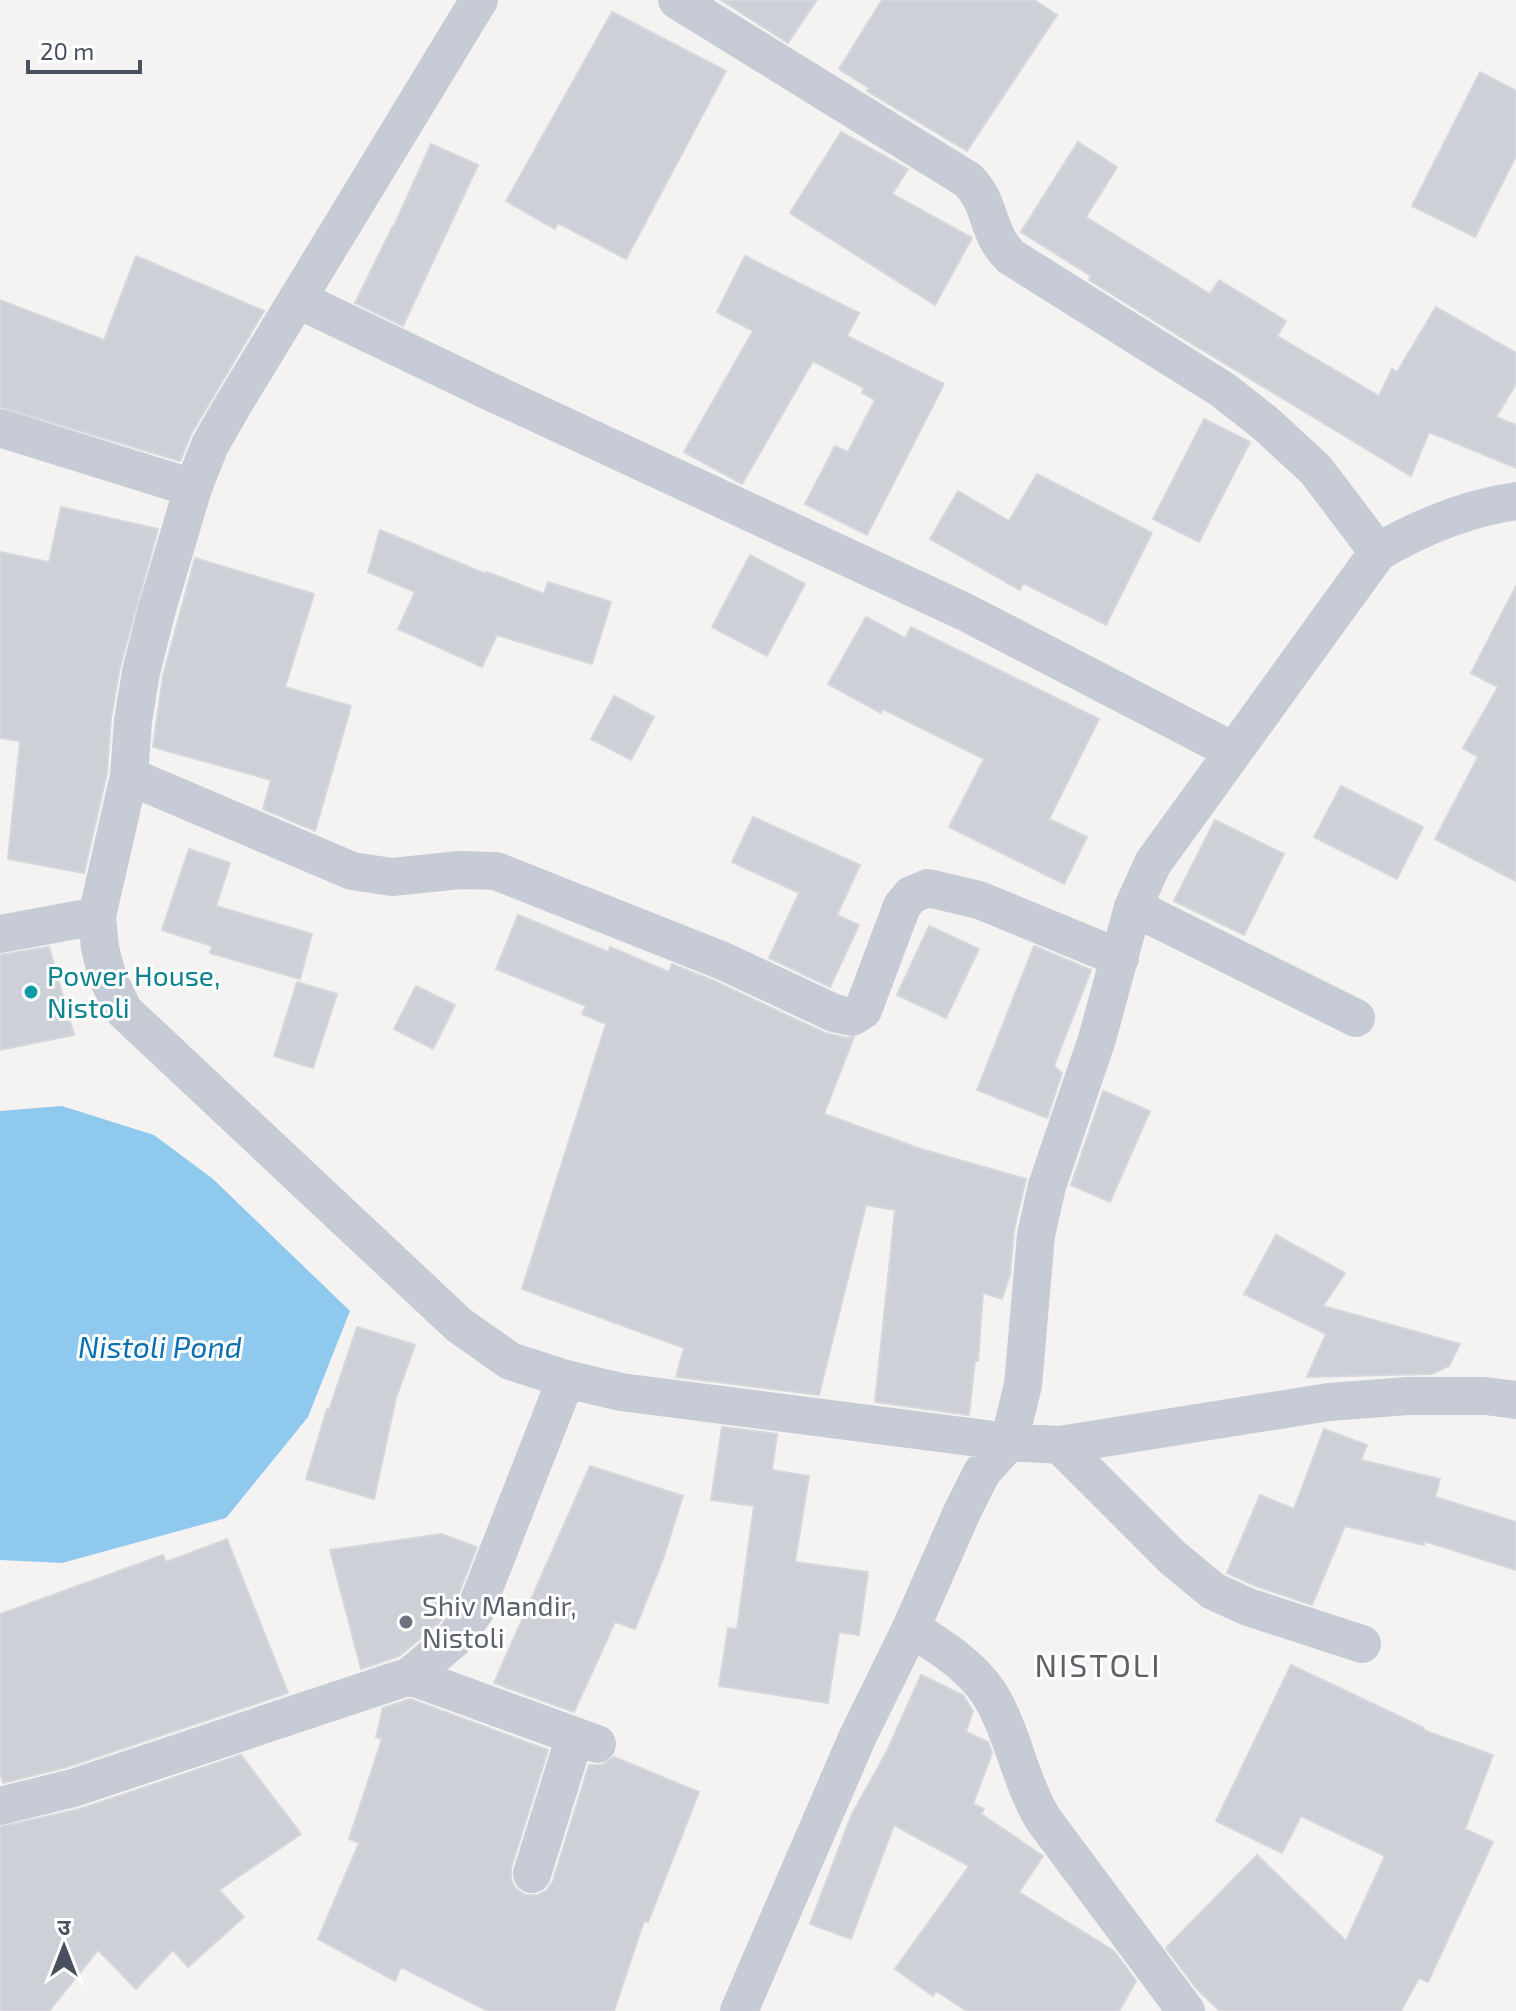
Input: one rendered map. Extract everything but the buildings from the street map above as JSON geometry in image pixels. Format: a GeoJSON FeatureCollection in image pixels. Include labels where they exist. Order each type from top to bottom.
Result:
{"type":"FeatureCollection","features":[{"type":"Feature","properties":{"kind":"street"},"geometry":{"type":"LineString","coordinates":[[479,0],[210,445],[193,488],[141,672],[129,776],[97,916],[100,948],[108,979],[124,1011],[459,1325],[510,1361],[566,1379],[621,1392],[1009,1442],[1060,1445],[1329,1402],[1408,1396],[1485,1396],[1516,1400]]}},
{"type":"Feature","properties":{"kind":"street"},"geometry":{"type":"LineString","coordinates":[[677,0],[968,180],[980,192],[998,244],[1011,257],[1223,390],[1265,423],[1316,470],[1378,552]]}},
{"type":"Feature","properties":{"kind":"street"},"geometry":{"type":"LineString","coordinates":[[297,299],[965,612],[1233,751]]}},
{"type":"Feature","properties":{"kind":"street"},"geometry":{"type":"LineString","coordinates":[[0,428],[193,488]]}},
{"type":"Feature","properties":{"kind":"street"},"geometry":{"type":"LineString","coordinates":[[739,2011],[858,1736],[911,1628],[962,1512],[982,1472],[1009,1442],[1023,1385],[1036,1235],[1047,1186],[1097,1039],[1133,907],[1153,863],[1378,552],[1411,533],[1458,514],[1516,501]]}},
{"type":"Feature","properties":{"kind":"street"},"geometry":{"type":"LineString","coordinates":[[129,776],[352,871],[392,877],[460,870],[496,871],[723,961],[834,1013],[852,1017],[863,1010],[902,906],[911,895],[928,888],[979,900],[1120,958]]}},
{"type":"Feature","properties":{"kind":"street"},"geometry":{"type":"LineString","coordinates":[[1133,907],[1356,1018]]}},
{"type":"Feature","properties":{"kind":"street"},"geometry":{"type":"LineString","coordinates":[[0,934],[97,916]]}},
{"type":"Feature","properties":{"kind":"street"},"geometry":{"type":"LineString","coordinates":[[0,1806],[73,1788],[410,1676],[454,1639],[475,1611],[566,1379]]}},
{"type":"Feature","properties":{"kind":"street"},"geometry":{"type":"LineString","coordinates":[[1060,1445],[1173,1558],[1213,1591],[1248,1607],[1362,1644]]}},
{"type":"Feature","properties":{"kind":"street"},"geometry":{"type":"LineString","coordinates":[[911,1628],[949,1652],[989,1693],[1028,1796],[1186,2011]]}},
{"type":"Feature","properties":{"kind":"street"},"geometry":{"type":"LineString","coordinates":[[410,1676],[586,1740],[532,1874]]}},
{"type":"Feature","properties":{"kind":"water","name":"Nistoli Pond"},"geometry":{"type":"Polygon","coordinates":[[[62,1106],[154,1135],[213,1179],[350,1311],[308,1417],[226,1518],[62,1563],[0,1560],[0,1111],[62,1106]]]}},
{"type":"Feature","properties":{"kind":"place","name":"Power House, Nistoli"},"geometry":{"type":"Point","coordinates":[31,992]}},
{"type":"Feature","properties":{"kind":"place","name":"Shiv Mandir, Nistoli"},"geometry":{"type":"Point","coordinates":[406,1622]}},
{"type":"Feature","properties":{"kind":"district","name":"NISTOLI"},"geometry":{"type":"Point","coordinates":[1098,1666]}}]}
